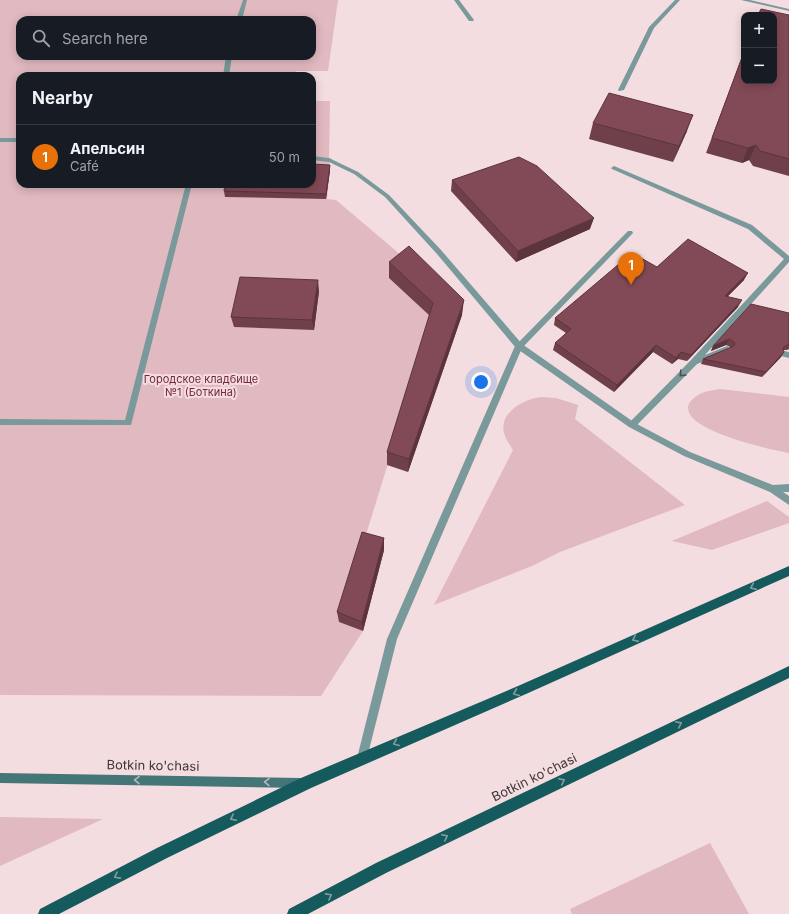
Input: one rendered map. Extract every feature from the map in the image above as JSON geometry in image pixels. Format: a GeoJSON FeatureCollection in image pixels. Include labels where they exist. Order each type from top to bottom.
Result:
{"type":"FeatureCollection","features":[{"type":"Feature","properties":{"kind":"main road","name":"Botkin ko'chasi"},"geometry":{"type":"LineString","coordinates":[[45,914],[162,852],[306,783],[522,690],[789,571]]}},
{"type":"Feature","properties":{"kind":"main road","name":"Botkin ko'chasi"},"geometry":{"type":"LineString","coordinates":[[294,914],[381,868],[789,672]]}},
{"type":"Feature","properties":{"kind":"street"},"geometry":{"type":"LineString","coordinates":[[240,16],[245,0]]}},
{"type":"Feature","properties":{"kind":"street"},"geometry":{"type":"LineString","coordinates":[[456,0],[471,20]]}},
{"type":"Feature","properties":{"kind":"street"},"geometry":{"type":"LineString","coordinates":[[621,90],[652,27],[678,0]]}},
{"type":"Feature","properties":{"kind":"street"},"geometry":{"type":"LineString","coordinates":[[743,0],[789,10]]}},
{"type":"Feature","properties":{"kind":"street"},"geometry":{"type":"LineString","coordinates":[[227,72],[229,60]]}},
{"type":"Feature","properties":{"kind":"street"},"geometry":{"type":"LineString","coordinates":[[0,140],[16,140]]}},
{"type":"Feature","properties":{"kind":"street"},"geometry":{"type":"LineString","coordinates":[[316,158],[329,160],[356,173],[387,196],[439,252],[519,346],[632,425],[687,454],[773,489],[789,501]]}},
{"type":"Feature","properties":{"kind":"street"},"geometry":{"type":"LineString","coordinates":[[614,168],[750,227],[788,259],[694,362],[632,425]]}},
{"type":"Feature","properties":{"kind":"street"},"geometry":{"type":"LineString","coordinates":[[0,422],[128,423],[188,188]]}},
{"type":"Feature","properties":{"kind":"street"},"geometry":{"type":"LineString","coordinates":[[362,758],[392,639],[519,346],[630,234]]}},
{"type":"Feature","properties":{"kind":"street"},"geometry":{"type":"LineString","coordinates":[[694,362],[727,349]]}},
{"type":"Feature","properties":{"kind":"street"},"geometry":{"type":"LineString","coordinates":[[773,489],[789,488]]}},
{"type":"Feature","properties":{"kind":"street","name":"Botkin ko'chasi"},"geometry":{"type":"LineString","coordinates":[[0,778],[306,783]]}},
{"type":"Feature","properties":{"kind":"green space","name":"Городское кладбище №1 (Боткина)"},"geometry":{"type":"Polygon","coordinates":[[[0,0],[338,0],[328,71],[16,72],[16,188],[316,188],[316,101],[330,101],[330,170],[327,199],[336,200],[408,261],[433,318],[339,622],[363,631],[321,696],[0,695],[0,0]]]}},
{"type":"Feature","properties":{"kind":"green space"},"geometry":{"type":"Polygon","coordinates":[[[720,389],[789,397],[789,453],[746,443],[710,429],[696,421],[689,412],[690,402],[700,394],[707,391],[720,389]]]}},
{"type":"Feature","properties":{"kind":"green space"},"geometry":{"type":"Polygon","coordinates":[[[534,398],[556,398],[578,405],[575,419],[685,505],[560,552],[532,566],[434,605],[513,450],[504,433],[503,426],[505,419],[514,408],[534,398]]]}},
{"type":"Feature","properties":{"kind":"green space"},"geometry":{"type":"Polygon","coordinates":[[[767,501],[789,517],[789,523],[712,550],[672,541],[767,501]]]}},
{"type":"Feature","properties":{"kind":"green space"},"geometry":{"type":"Polygon","coordinates":[[[0,817],[103,819],[0,866],[0,817]]]}},
{"type":"Feature","properties":{"kind":"green space"},"geometry":{"type":"Polygon","coordinates":[[[710,843],[749,914],[572,914],[570,909],[710,843]]]}},
{"type":"Feature","properties":{"kind":"building"},"geometry":{"type":"Polygon","coordinates":[[[761,9],[775,12],[760,12],[761,9]]]}},
{"type":"Feature","properties":{"kind":"building"},"geometry":{"type":"Polygon","coordinates":[[[777,12],[789,15],[789,159],[760,151],[756,145],[748,148],[712,138],[741,60],[741,84],[777,84],[777,12]]]}},
{"type":"Feature","properties":{"kind":"building"},"geometry":{"type":"Polygon","coordinates":[[[609,93],[693,115],[679,146],[593,123],[609,93]]]}},
{"type":"Feature","properties":{"kind":"building"},"geometry":{"type":"Polygon","coordinates":[[[519,157],[537,166],[594,218],[518,251],[452,180],[519,157]]]}},
{"type":"Feature","properties":{"kind":"building"},"geometry":{"type":"Polygon","coordinates":[[[316,164],[330,165],[326,194],[224,191],[224,188],[316,188],[316,164]]]}},
{"type":"Feature","properties":{"kind":"building"},"geometry":{"type":"Polygon","coordinates":[[[688,239],[748,273],[725,296],[742,300],[691,355],[681,352],[676,358],[656,345],[617,385],[555,343],[571,329],[555,318],[632,253],[657,267],[688,239]]]}},
{"type":"Feature","properties":{"kind":"building"},"geometry":{"type":"Polygon","coordinates":[[[409,246],[464,300],[409,459],[387,452],[433,303],[389,262],[409,246]]]}},
{"type":"Feature","properties":{"kind":"building"},"geometry":{"type":"Polygon","coordinates":[[[240,277],[318,280],[312,320],[231,317],[240,277]]]}},
{"type":"Feature","properties":{"kind":"building"},"geometry":{"type":"Polygon","coordinates":[[[751,304],[789,313],[789,345],[783,348],[784,352],[766,372],[703,359],[734,346],[735,343],[729,339],[713,346],[751,304]]]}},
{"type":"Feature","properties":{"kind":"building"},"geometry":{"type":"Polygon","coordinates":[[[362,532],[384,538],[362,622],[337,612],[362,532]]]}},
{"type":"Feature","properties":{"kind":"place","name":"Апельсин"},"geometry":{"type":"Point","coordinates":[631,285]}}]}
